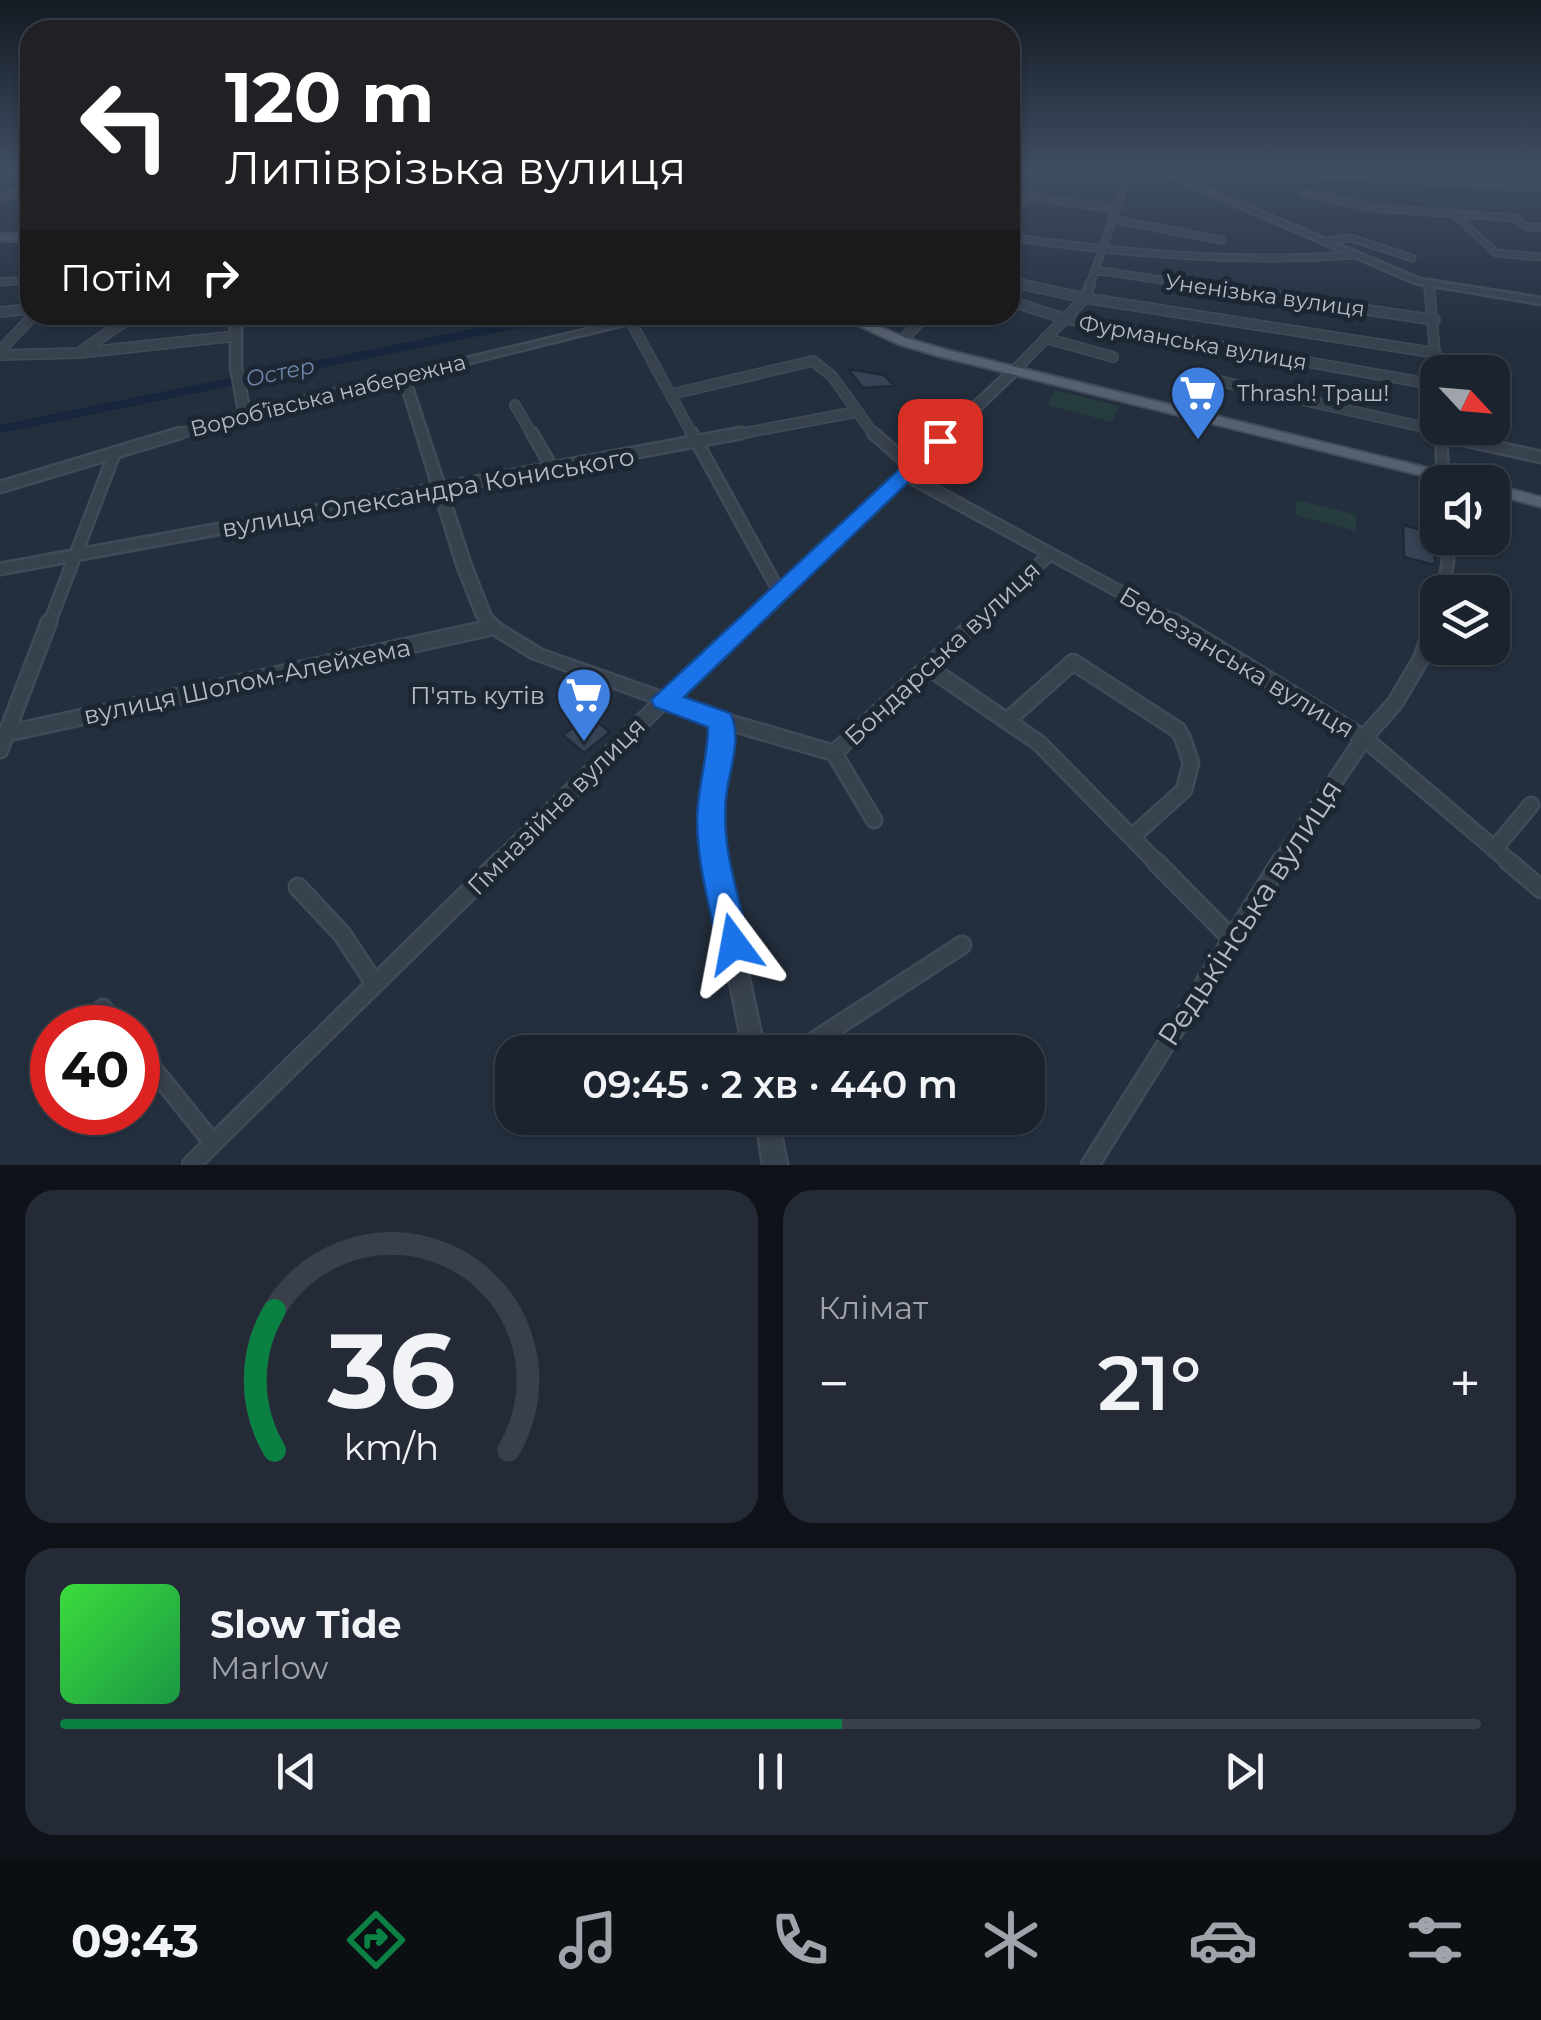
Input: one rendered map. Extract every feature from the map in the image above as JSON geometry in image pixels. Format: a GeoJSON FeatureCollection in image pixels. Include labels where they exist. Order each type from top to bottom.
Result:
{"type":"FeatureCollection","features":[{"type":"Feature","properties":{"kind":"main road"},"geometry":{"type":"LineString","coordinates":[[864,325],[902,342],[1420,474]]}},
{"type":"Feature","properties":{"kind":"main road"},"geometry":{"type":"LineString","coordinates":[[1510,494],[1541,502]]}},
{"type":"Feature","properties":{"kind":"street","name":"Гімназійна вулиця"},"geometry":{"type":"LineString","coordinates":[[191,1165],[664,700],[1066,319],[1085,298],[1111,222]]}},
{"type":"Feature","properties":{"kind":"street"},"geometry":{"type":"LineString","coordinates":[[1129,222],[1221,240]]}},
{"type":"Feature","properties":{"kind":"street"},"geometry":{"type":"LineString","coordinates":[[1280,222],[1430,284],[1541,301]]}},
{"type":"Feature","properties":{"kind":"street"},"geometry":{"type":"LineString","coordinates":[[1463,222],[1496,253],[1541,258]]}},
{"type":"Feature","properties":{"kind":"street"},"geometry":{"type":"LineString","coordinates":[[1020,238],[1102,250],[1246,262],[1355,255]]}},
{"type":"Feature","properties":{"kind":"street"},"geometry":{"type":"LineString","coordinates":[[1323,241],[1351,238],[1412,258]]}},
{"type":"Feature","properties":{"kind":"street","name":"Уненізька вулиця"},"geometry":{"type":"LineString","coordinates":[[1094,270],[1435,320]]}},
{"type":"Feature","properties":{"kind":"street"},"geometry":{"type":"LineString","coordinates":[[1020,284],[1436,354],[1430,284]]}},
{"type":"Feature","properties":{"kind":"street","name":"Фурманська вулиця"},"geometry":{"type":"LineString","coordinates":[[1020,304],[1066,319],[1420,384]]}},
{"type":"Feature","properties":{"kind":"street"},"geometry":{"type":"LineString","coordinates":[[0,353],[22,325]]}},
{"type":"Feature","properties":{"kind":"street"},"geometry":{"type":"LineString","coordinates":[[79,353],[120,325]]}},
{"type":"Feature","properties":{"kind":"street"},"geometry":{"type":"LineString","coordinates":[[236,325],[236,368],[244,414]]}},
{"type":"Feature","properties":{"kind":"street","name":"Воробʼївська набережна"},"geometry":{"type":"LineString","coordinates":[[0,487],[244,414],[618,325]]}},
{"type":"Feature","properties":{"kind":"street"},"geometry":{"type":"LineString","coordinates":[[633,325],[780,593]]}},
{"type":"Feature","properties":{"kind":"street"},"geometry":{"type":"LineString","coordinates":[[902,342],[917,325]]}},
{"type":"Feature","properties":{"kind":"street"},"geometry":{"type":"LineString","coordinates":[[0,353],[79,353],[236,336]]}},
{"type":"Feature","properties":{"kind":"street"},"geometry":{"type":"LineString","coordinates":[[1045,338],[1114,358]]}},
{"type":"Feature","properties":{"kind":"street","name":"Березанська вулиця"},"geometry":{"type":"LineString","coordinates":[[672,394],[805,361],[820,364],[856,412],[909,471],[1198,637],[1364,738],[1541,889]]}},
{"type":"Feature","properties":{"kind":"street"},"geometry":{"type":"LineString","coordinates":[[403,374],[477,599],[493,627],[537,654],[721,720],[721,750],[712,795],[714,858],[751,1035]]}},
{"type":"Feature","properties":{"kind":"street"},"geometry":{"type":"LineString","coordinates":[[1202,377],[1420,426]]}},
{"type":"Feature","properties":{"kind":"street"},"geometry":{"type":"LineString","coordinates":[[515,405],[553,469]]}},
{"type":"Feature","properties":{"kind":"street","name":"вулиця Олександра Кониського"},"geometry":{"type":"LineString","coordinates":[[0,568],[856,412]]}},
{"type":"Feature","properties":{"kind":"street"},"geometry":{"type":"LineString","coordinates":[[1495,445],[1541,457]]}},
{"type":"Feature","properties":{"kind":"street"},"geometry":{"type":"LineString","coordinates":[[0,750],[3,734],[79,554],[116,452]]}},
{"type":"Feature","properties":{"kind":"street","name":"Бондарська вулиця"},"geometry":{"type":"LineString","coordinates":[[834,752],[1050,554]]}},
{"type":"Feature","properties":{"kind":"street","name":"вулиця Шолом-Алейхема"},"geometry":{"type":"LineString","coordinates":[[3,734],[493,627]]}},
{"type":"Feature","properties":{"kind":"street","name":"Редькінська вулиця"},"geometry":{"type":"LineString","coordinates":[[1090,1165],[1295,839],[1420,661]]}},
{"type":"Feature","properties":{"kind":"street"},"geometry":{"type":"LineString","coordinates":[[1009,719],[1073,662],[1178,730],[1191,763],[1184,790],[1132,837]]}},
{"type":"Feature","properties":{"kind":"street"},"geometry":{"type":"LineString","coordinates":[[928,667],[1040,743],[1233,940]]}},
{"type":"Feature","properties":{"kind":"street","name":"Бондарська вулиця"},"geometry":{"type":"LineString","coordinates":[[721,720],[834,752],[874,820]]}},
{"type":"Feature","properties":{"kind":"street"},"geometry":{"type":"LineString","coordinates":[[1494,849],[1531,805]]}},
{"type":"Feature","properties":{"kind":"street"},"geometry":{"type":"LineString","coordinates":[[298,887],[342,934],[375,984]]}},
{"type":"Feature","properties":{"kind":"street"},"geometry":{"type":"LineString","coordinates":[[823,1035],[962,945]]}},
{"type":"Feature","properties":{"kind":"street"},"geometry":{"type":"LineString","coordinates":[[160,1077],[213,1143]]}},
{"type":"Feature","properties":{"kind":"street"},"geometry":{"type":"LineString","coordinates":[[770,1135],[776,1165]]}},
{"type":"Feature","properties":{"kind":"green space"},"geometry":{"type":"Polygon","coordinates":[[[1055,390],[1119,406],[1112,422],[1048,405],[1055,390]]]}},
{"type":"Feature","properties":{"kind":"green space"},"geometry":{"type":"Polygon","coordinates":[[[1297,500],[1356,515],[1356,531],[1295,515],[1297,500]]]}},
{"type":"Feature","properties":{"kind":"water","name":"Остер"},"geometry":{"type":"Polygon","coordinates":[[[490,325],[534,325],[0,433],[0,425],[490,325]]]}},
{"type":"Feature","properties":{"kind":"building"},"geometry":{"type":"Polygon","coordinates":[[[848,369],[884,375],[895,386],[863,388],[848,369]]]}},
{"type":"Feature","properties":{"kind":"building"},"geometry":{"type":"Polygon","coordinates":[[[1403,525],[1420,530],[1420,555],[1434,555],[1435,565],[1404,557],[1403,525]]]}},
{"type":"Feature","properties":{"kind":"building","name":"П'ять кутів"},"geometry":{"type":"Polygon","coordinates":[[[594,719],[610,732],[584,753],[563,735],[594,719]]]}},
{"type":"Feature","properties":{"kind":"place","name":"Thrash! Траш!"},"geometry":{"type":"Point","coordinates":[1198,442]}},
{"type":"Feature","properties":{"kind":"place","name":"П'ять кутів"},"geometry":{"type":"Point","coordinates":[584,744]}},
{"type":"Feature","properties":{"kind":"route"},"geometry":{"type":"LineString","coordinates":[[734,944],[714,858],[712,824],[721,720],[664,700],[940,441]]}}]}
